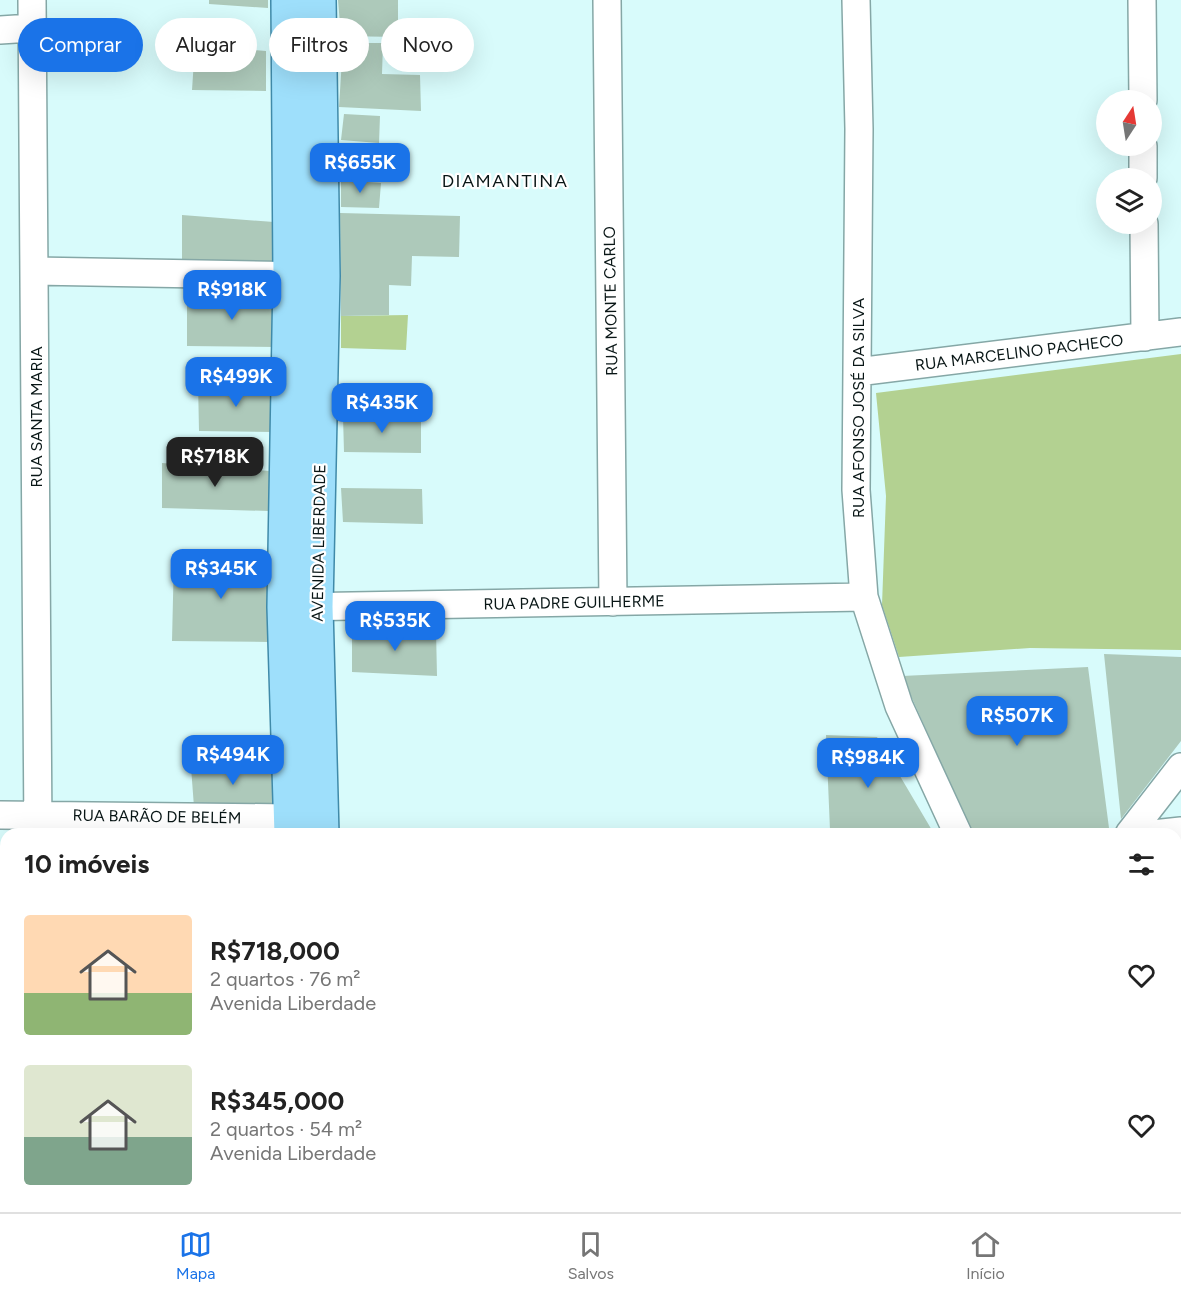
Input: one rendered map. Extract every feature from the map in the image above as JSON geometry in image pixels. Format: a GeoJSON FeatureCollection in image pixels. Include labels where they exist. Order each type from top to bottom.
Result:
{"type":"FeatureCollection","features":[{"type":"Feature","properties":{"kind":"main road","name":"AVENIDA LIBERDADE"},"geometry":{"type":"LineString","coordinates":[[288,0],[290,277],[300,607],[297,828]]}},
{"type":"Feature","properties":{"kind":"main road","name":"AVENIDA LIBERDADE"},"geometry":{"type":"LineString","coordinates":[[319,0],[323,276],[300,607],[321,828]]}},
{"type":"Feature","properties":{"kind":"street","name":"RUA SANTA MARIA"},"geometry":{"type":"LineString","coordinates":[[32,0],[32,18]]}},
{"type":"Feature","properties":{"kind":"street","name":"RUA MONTE CARLO"},"geometry":{"type":"LineString","coordinates":[[607,0],[613,602]]}},
{"type":"Feature","properties":{"kind":"street","name":"RUA AFONSO JOSÉ DA SILVA"},"geometry":{"type":"LineString","coordinates":[[856,0],[856,490],[864,597],[899,706],[955,828]]}},
{"type":"Feature","properties":{"kind":"street"},"geometry":{"type":"LineString","coordinates":[[1142,0],[1143,90]]}},
{"type":"Feature","properties":{"kind":"street"},"geometry":{"type":"LineString","coordinates":[[0,30],[18,29]]}},
{"type":"Feature","properties":{"kind":"street","name":"RUA SANTA MARIA"},"geometry":{"type":"LineString","coordinates":[[33,72],[38,824]]}},
{"type":"Feature","properties":{"kind":"street"},"geometry":{"type":"LineString","coordinates":[[1144,234],[1145,337]]}},
{"type":"Feature","properties":{"kind":"street"},"geometry":{"type":"LineString","coordinates":[[35,271],[323,276]]}},
{"type":"Feature","properties":{"kind":"street","name":"RUA MARCELINO PACHECO"},"geometry":{"type":"LineString","coordinates":[[857,372],[1181,332]]}},
{"type":"Feature","properties":{"kind":"street","name":"RUA PADRE GUILHERME"},"geometry":{"type":"LineString","coordinates":[[300,607],[864,597]]}},
{"type":"Feature","properties":{"kind":"street"},"geometry":{"type":"LineString","coordinates":[[1134,828],[1181,767]]}},
{"type":"Feature","properties":{"kind":"street","name":"RUA BARÃO DE BELÉM"},"geometry":{"type":"LineString","coordinates":[[0,815],[38,824],[245,828]]}},
{"type":"Feature","properties":{"kind":"street"},"geometry":{"type":"LineString","coordinates":[[321,1212],[326,1212]]}},
{"type":"Feature","properties":{"kind":"green space"},"geometry":{"type":"Polygon","coordinates":[[[408,315],[406,350],[341,348],[341,316],[408,315]]]}},
{"type":"Feature","properties":{"kind":"green space"},"geometry":{"type":"Polygon","coordinates":[[[1181,354],[1181,650],[1030,648],[899,657],[882,605],[886,496],[876,393],[1181,354]]]}},
{"type":"Feature","properties":{"kind":"building"},"geometry":{"type":"Polygon","coordinates":[[[209,0],[268,0],[268,8],[209,4],[209,0]]]}},
{"type":"Feature","properties":{"kind":"building"},"geometry":{"type":"Polygon","coordinates":[[[338,0],[398,0],[398,18],[381,18],[381,37],[369,36],[369,18],[340,18],[338,0]]]}},
{"type":"Feature","properties":{"kind":"building"},"geometry":{"type":"Polygon","coordinates":[[[369,43],[381,43],[382,74],[420,75],[421,111],[339,107],[341,72],[369,72],[369,43]]]}},
{"type":"Feature","properties":{"kind":"building"},"geometry":{"type":"Polygon","coordinates":[[[257,50],[266,51],[266,91],[192,90],[193,72],[257,72],[257,50]]]}},
{"type":"Feature","properties":{"kind":"building"},"geometry":{"type":"Polygon","coordinates":[[[344,114],[380,116],[379,143],[341,140],[344,114]]]}},
{"type":"Feature","properties":{"kind":"building"},"geometry":{"type":"Polygon","coordinates":[[[343,150],[379,152],[378,174],[341,172],[343,150]]]}},
{"type":"Feature","properties":{"kind":"building"},"geometry":{"type":"Polygon","coordinates":[[[341,180],[381,183],[379,208],[341,207],[341,180]]]}},
{"type":"Feature","properties":{"kind":"building"},"geometry":{"type":"Polygon","coordinates":[[[340,213],[460,216],[459,257],[412,256],[411,286],[389,285],[389,315],[341,316],[340,213]]]}},
{"type":"Feature","properties":{"kind":"building"},"geometry":{"type":"Polygon","coordinates":[[[182,215],[274,222],[273,261],[182,260],[182,215]]]}},
{"type":"Feature","properties":{"kind":"building"},"geometry":{"type":"Polygon","coordinates":[[[273,294],[277,347],[187,346],[187,297],[273,294]]]}},
{"type":"Feature","properties":{"kind":"building"},"geometry":{"type":"Polygon","coordinates":[[[198,382],[275,387],[273,432],[199,431],[198,382]]]}},
{"type":"Feature","properties":{"kind":"building"},"geometry":{"type":"Polygon","coordinates":[[[343,416],[421,416],[421,453],[344,452],[343,416]]]}},
{"type":"Feature","properties":{"kind":"building"},"geometry":{"type":"Polygon","coordinates":[[[162,463],[270,471],[269,511],[162,508],[162,463]]]}},
{"type":"Feature","properties":{"kind":"building"},"geometry":{"type":"Polygon","coordinates":[[[341,488],[422,489],[423,524],[343,522],[341,488]]]}},
{"type":"Feature","properties":{"kind":"building"},"geometry":{"type":"Polygon","coordinates":[[[174,556],[269,562],[270,642],[172,641],[174,556]]]}},
{"type":"Feature","properties":{"kind":"building"},"geometry":{"type":"Polygon","coordinates":[[[352,629],[436,630],[437,676],[352,672],[352,629]]]}},
{"type":"Feature","properties":{"kind":"building"},"geometry":{"type":"Polygon","coordinates":[[[1104,654],[1181,657],[1181,741],[1121,819],[1104,654]]]}},
{"type":"Feature","properties":{"kind":"building"},"geometry":{"type":"Polygon","coordinates":[[[1088,667],[1109,828],[970,828],[902,676],[1088,667]]]}},
{"type":"Feature","properties":{"kind":"building"},"geometry":{"type":"Polygon","coordinates":[[[826,735],[877,737],[931,828],[830,828],[826,735]]]}},
{"type":"Feature","properties":{"kind":"building"},"geometry":{"type":"Polygon","coordinates":[[[274,765],[274,806],[194,807],[191,767],[274,765]]]}},
{"type":"Feature","properties":{"kind":"district","name":"DIAMANTINA"},"geometry":{"type":"Point","coordinates":[505,181]}}]}
